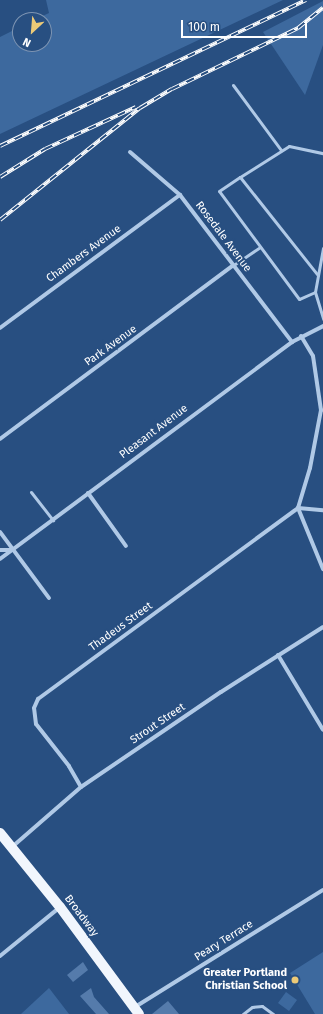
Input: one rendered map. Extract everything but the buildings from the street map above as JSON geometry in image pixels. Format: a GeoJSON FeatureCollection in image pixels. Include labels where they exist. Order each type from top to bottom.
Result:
{"type":"FeatureCollection","features":[{"type":"Feature","properties":{"kind":"main road","name":"Broadway"},"geometry":{"type":"LineString","coordinates":[[0,833],[60,907],[137,1011]]}},
{"type":"Feature","properties":{"kind":"street","name":"Rosedale Avenue"},"geometry":{"type":"LineString","coordinates":[[130,152],[180,195],[232,266],[292,342]]}},
{"type":"Feature","properties":{"kind":"street","name":"Chambers Avenue"},"geometry":{"type":"LineString","coordinates":[[0,328],[180,195]]}},
{"type":"Feature","properties":{"kind":"street","name":"Park Avenue"},"geometry":{"type":"LineString","coordinates":[[0,439],[232,266]]}},
{"type":"Feature","properties":{"kind":"street","name":"Pleasant Avenue"},"geometry":{"type":"LineString","coordinates":[[0,560],[292,342],[301,336],[323,326]]}},
{"type":"Feature","properties":{"kind":"street"},"geometry":{"type":"LineString","coordinates":[[301,336],[313,356],[322,411],[310,468],[298,508],[323,569]]}},
{"type":"Feature","properties":{"kind":"street"},"geometry":{"type":"LineString","coordinates":[[88,493],[126,546]]}},
{"type":"Feature","properties":{"kind":"street"},"geometry":{"type":"LineString","coordinates":[[298,508],[323,510]]}},
{"type":"Feature","properties":{"kind":"street","name":"Thadeus Street"},"geometry":{"type":"LineString","coordinates":[[81,787],[69,766],[36,724],[34,708],[38,699],[298,508]]}},
{"type":"Feature","properties":{"kind":"street"},"geometry":{"type":"LineString","coordinates":[[0,532],[49,598]]}},
{"type":"Feature","properties":{"kind":"street"},"geometry":{"type":"LineString","coordinates":[[0,550],[12,550]]}},
{"type":"Feature","properties":{"kind":"street","name":"Strout Street"},"geometry":{"type":"LineString","coordinates":[[12,848],[81,787],[278,655],[323,627]]}},
{"type":"Feature","properties":{"kind":"street"},"geometry":{"type":"LineString","coordinates":[[278,655],[323,730]]}},
{"type":"Feature","properties":{"kind":"street","name":"Peary Terrace"},"geometry":{"type":"LineString","coordinates":[[137,1011],[323,890]]}},
{"type":"Feature","properties":{"kind":"street"},"geometry":{"type":"LineString","coordinates":[[0,956],[60,907]]}},
{"type":"Feature","properties":{"kind":"lane"},"geometry":{"type":"LineString","coordinates":[[233,85],[281,150]]}},
{"type":"Feature","properties":{"kind":"lane"},"geometry":{"type":"LineString","coordinates":[[315,292],[299,299],[219,191],[289,146],[323,153]]}},
{"type":"Feature","properties":{"kind":"lane"},"geometry":{"type":"LineString","coordinates":[[240,177],[317,274]]}},
{"type":"Feature","properties":{"kind":"lane"},"geometry":{"type":"LineString","coordinates":[[232,266],[260,247]]}},
{"type":"Feature","properties":{"kind":"lane"},"geometry":{"type":"LineString","coordinates":[[323,248],[317,274],[315,292],[323,319]]}},
{"type":"Feature","properties":{"kind":"lane"},"geometry":{"type":"LineString","coordinates":[[31,492],[53,520]]}},
{"type":"Feature","properties":{"kind":"lane"},"geometry":{"type":"LineString","coordinates":[[243,1014],[252,1008],[262,1006],[273,1014]]}},
{"type":"Feature","properties":{"kind":"shaded area"},"geometry":{"type":"Polygon","coordinates":[[[46,0],[283,0],[0,134],[0,37],[12,31],[12,52],[52,52],[52,12],[49,12],[46,0]]]}},
{"type":"Feature","properties":{"kind":"shaded area"},"geometry":{"type":"Polygon","coordinates":[[[323,1],[323,45],[305,95],[263,32],[323,1]]]}},
{"type":"Feature","properties":{"kind":"shaded area"},"geometry":{"type":"Polygon","coordinates":[[[323,952],[323,1014],[315,1014],[290,973],[323,952]]]}},
{"type":"Feature","properties":{"kind":"shaded area"},"geometry":{"type":"Polygon","coordinates":[[[49,988],[69,1014],[21,1014],[49,988]]]}},
{"type":"Feature","properties":{"kind":"shaded area"},"geometry":{"type":"Polygon","coordinates":[[[286,992],[297,1000],[289,1011],[278,1003],[286,992]]]}},
{"type":"Feature","properties":{"kind":"railway"},"geometry":{"type":"LineString","coordinates":[[0,146],[306,0]]}},
{"type":"Feature","properties":{"kind":"railway"},"geometry":{"type":"LineString","coordinates":[[0,220],[140,108],[172,89],[298,28],[323,8]]}},
{"type":"Feature","properties":{"kind":"railway"},"geometry":{"type":"LineString","coordinates":[[0,177],[45,149],[136,107]]}},
{"type":"Feature","properties":{"kind":"place","name":"Greater Portland Christian School"},"geometry":{"type":"Point","coordinates":[295,980]}}]}
